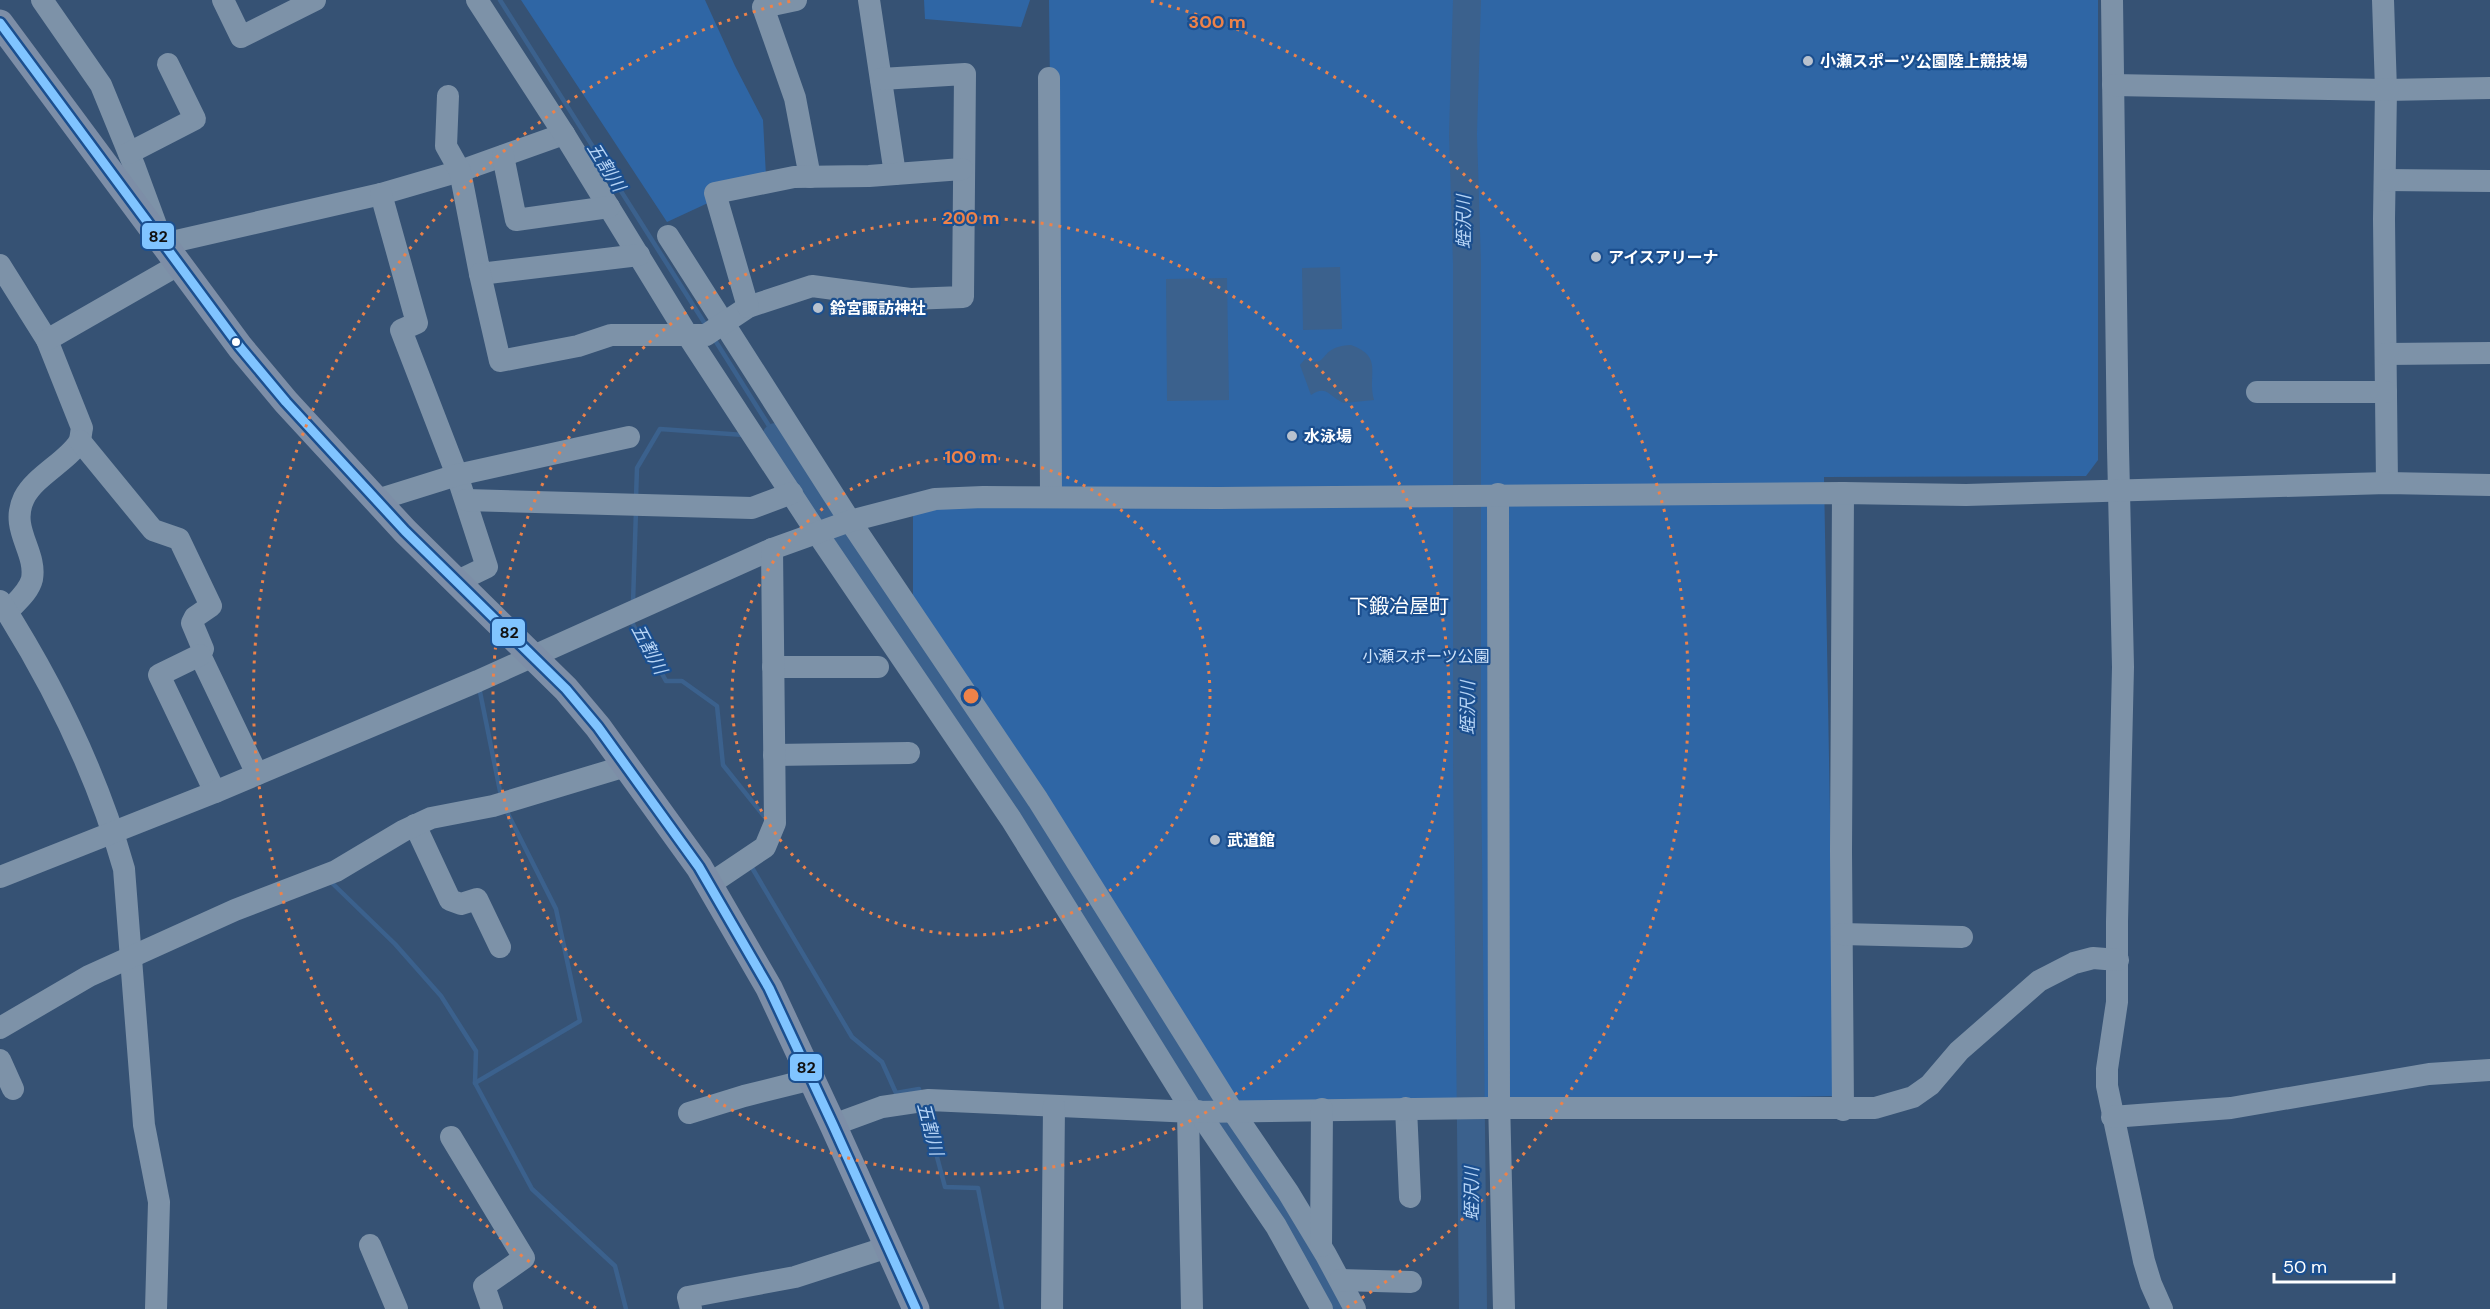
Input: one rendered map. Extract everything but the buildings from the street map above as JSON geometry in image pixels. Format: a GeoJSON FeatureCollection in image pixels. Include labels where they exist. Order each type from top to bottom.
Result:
{"type":"FeatureCollection","features":[{"type":"Feature","properties":{"kind":"main road"},"geometry":{"type":"LineString","coordinates":[[0,23],[170,255],[240,347],[286,402],[376,500],[566,689],[598,727],[626,766],[710,884],[769,988],[834,1125],[916,1309]]}},
{"type":"Feature","properties":{"kind":"street"},"geometry":{"type":"LineString","coordinates":[[42,0],[101,85],[170,255]]}},
{"type":"Feature","properties":{"kind":"street"},"geometry":{"type":"LineString","coordinates":[[223,0],[241,37],[315,0]]}},
{"type":"Feature","properties":{"kind":"street"},"geometry":{"type":"LineString","coordinates":[[477,0],[639,255],[709,330],[834,527],[1011,819],[1195,1111],[1276,1226],[1322,1309]]}},
{"type":"Feature","properties":{"kind":"street"},"geometry":{"type":"LineString","coordinates":[[796,0],[764,7],[795,98],[810,177]]}},
{"type":"Feature","properties":{"kind":"street"},"geometry":{"type":"LineString","coordinates":[[869,0],[895,174]]}},
{"type":"Feature","properties":{"kind":"street"},"geometry":{"type":"LineString","coordinates":[[2112,0],[2119,490],[2124,667],[2117,1002],[2107,1069],[2112,1117],[2144,1261],[2162,1309]]}},
{"type":"Feature","properties":{"kind":"street"},"geometry":{"type":"LineString","coordinates":[[2383,0],[2386,90],[2387,483]]}},
{"type":"Feature","properties":{"kind":"street"},"geometry":{"type":"LineString","coordinates":[[129,153],[195,119],[168,64]]}},
{"type":"Feature","properties":{"kind":"street"},"geometry":{"type":"LineString","coordinates":[[448,96],[446,146],[460,171],[500,361],[578,346],[611,335],[709,330],[748,307],[812,286],[910,298],[963,297],[962,169],[965,74],[881,79]]}},
{"type":"Feature","properties":{"kind":"street"},"geometry":{"type":"LineString","coordinates":[[1049,78],[1051,497]]}},
{"type":"Feature","properties":{"kind":"street"},"geometry":{"type":"LineString","coordinates":[[2113,85],[2386,90],[2490,88]]}},
{"type":"Feature","properties":{"kind":"street"},"geometry":{"type":"LineString","coordinates":[[47,339],[170,255],[460,171],[564,134]]}},
{"type":"Feature","properties":{"kind":"street"},"geometry":{"type":"LineString","coordinates":[[503,156],[516,220],[609,207]]}},
{"type":"Feature","properties":{"kind":"street"},"geometry":{"type":"LineString","coordinates":[[748,307],[715,193],[794,177],[895,174],[962,169]]}},
{"type":"Feature","properties":{"kind":"street"},"geometry":{"type":"LineString","coordinates":[[2385,180],[2490,181]]}},
{"type":"Feature","properties":{"kind":"street"},"geometry":{"type":"LineString","coordinates":[[381,194],[417,323],[401,330],[457,475],[487,567],[456,582]]}},
{"type":"Feature","properties":{"kind":"street"},"geometry":{"type":"LineString","coordinates":[[668,236],[747,425],[760,446],[792,493],[834,527],[1038,800],[1231,1110],[1288,1192],[1321,1246],[1355,1309]]}},
{"type":"Feature","properties":{"kind":"street"},"geometry":{"type":"LineString","coordinates":[[480,274],[639,255]]}},
{"type":"Feature","properties":{"kind":"street"},"geometry":{"type":"LineString","coordinates":[[0,265],[47,339],[82,428],[80,441],[32,487],[24,499],[19,528],[31,563],[32,577],[28,588],[4,606],[78,744],[113,830],[124,869],[144,1125],[159,1202],[156,1309]]}},
{"type":"Feature","properties":{"kind":"street"},"geometry":{"type":"LineString","coordinates":[[2386,354],[2490,353]]}},
{"type":"Feature","properties":{"kind":"street"},"geometry":{"type":"LineString","coordinates":[[2257,392],[2386,392]]}},
{"type":"Feature","properties":{"kind":"street"},"geometry":{"type":"LineString","coordinates":[[376,500],[457,475],[629,438]]}},
{"type":"Feature","properties":{"kind":"street"},"geometry":{"type":"LineString","coordinates":[[80,441],[153,530],[179,539],[212,606],[195,617],[192,623],[203,649],[200,655],[159,675],[215,792]]}},
{"type":"Feature","properties":{"kind":"street"},"geometry":{"type":"LineString","coordinates":[[0,877],[113,830],[215,792],[532,657],[772,549],[834,527],[935,500],[1492,494],[1966,495],[2387,483],[2490,485]]}},
{"type":"Feature","properties":{"kind":"street"},"geometry":{"type":"LineString","coordinates":[[466,500],[752,508],[792,493]]}},
{"type":"Feature","properties":{"kind":"street"},"geometry":{"type":"LineString","coordinates":[[1842,493],[1843,1110]]}},
{"type":"Feature","properties":{"kind":"street"},"geometry":{"type":"LineString","coordinates":[[1492,494],[1494,1108],[1504,1309]]}},
{"type":"Feature","properties":{"kind":"street"},"geometry":{"type":"LineString","coordinates":[[710,884],[765,847],[774,824],[772,549]]}},
{"type":"Feature","properties":{"kind":"street"},"geometry":{"type":"LineString","coordinates":[[200,655],[257,774]]}},
{"type":"Feature","properties":{"kind":"street"},"geometry":{"type":"LineString","coordinates":[[773,667],[879,667]]}},
{"type":"Feature","properties":{"kind":"street"},"geometry":{"type":"LineString","coordinates":[[774,755],[909,753]]}},
{"type":"Feature","properties":{"kind":"street"},"geometry":{"type":"LineString","coordinates":[[0,1028],[89,976],[235,910],[336,871],[431,818],[503,803],[626,766]]}},
{"type":"Feature","properties":{"kind":"street"},"geometry":{"type":"LineString","coordinates":[[1011,819],[1038,800]]}},
{"type":"Feature","properties":{"kind":"street"},"geometry":{"type":"LineString","coordinates":[[415,825],[450,900],[461,904],[477,899],[500,947]]}},
{"type":"Feature","properties":{"kind":"street"},"geometry":{"type":"LineString","coordinates":[[1842,934],[1962,937]]}},
{"type":"Feature","properties":{"kind":"street"},"geometry":{"type":"LineString","coordinates":[[834,1125],[882,1107],[919,1101],[1195,1111],[1406,1108],[1843,1110],[1875,1108],[1913,1097],[1930,1085],[1959,1051],[2038,981],[2056,970],[2092,958],[2118,960]]}},
{"type":"Feature","properties":{"kind":"street"},"geometry":{"type":"LineString","coordinates":[[0,1060],[13,1089]]}},
{"type":"Feature","properties":{"kind":"street"},"geometry":{"type":"LineString","coordinates":[[2112,1117],[2231,1108],[2429,1074],[2490,1070]]}},
{"type":"Feature","properties":{"kind":"street"},"geometry":{"type":"LineString","coordinates":[[689,1113],[812,1079]]}},
{"type":"Feature","properties":{"kind":"street"},"geometry":{"type":"LineString","coordinates":[[1052,1309],[1054,1106]]}},
{"type":"Feature","properties":{"kind":"street"},"geometry":{"type":"LineString","coordinates":[[1406,1108],[1410,1197]]}},
{"type":"Feature","properties":{"kind":"street"},"geometry":{"type":"LineString","coordinates":[[1321,1246],[1322,1109]]}},
{"type":"Feature","properties":{"kind":"street"},"geometry":{"type":"LineString","coordinates":[[1192,1309],[1195,1111]]}},
{"type":"Feature","properties":{"kind":"street"},"geometry":{"type":"LineString","coordinates":[[451,1137],[524,1258],[484,1286],[492,1309]]}},
{"type":"Feature","properties":{"kind":"street"},"geometry":{"type":"LineString","coordinates":[[370,1245],[397,1309]]}},
{"type":"Feature","properties":{"kind":"street"},"geometry":{"type":"LineString","coordinates":[[691,1309],[688,1297],[795,1277],[888,1247]]}},
{"type":"Feature","properties":{"kind":"street"},"geometry":{"type":"LineString","coordinates":[[1340,1280],[1412,1282]]}},
{"type":"Feature","properties":{"kind":"green space"},"geometry":{"type":"Polygon","coordinates":[[[521,0],[705,0],[763,120],[766,176],[667,222],[521,0]]]}},
{"type":"Feature","properties":{"kind":"green space"},"geometry":{"type":"Polygon","coordinates":[[[924,0],[1030,0],[1021,27],[925,19],[924,0]]]}},
{"type":"Feature","properties":{"kind":"green space","name":"小瀬スポーツ公園"},"geometry":{"type":"Polygon","coordinates":[[[1049,0],[2098,0],[2098,460],[2086,476],[1824,477],[1835,1096],[1232,1110],[913,614],[913,512],[941,508],[1055,504],[1049,0]]]}},
{"type":"Feature","properties":{"kind":"shaded area"},"geometry":{"type":"Polygon","coordinates":[[[1340,267],[1342,329],[1303,330],[1302,268],[1340,267]]]}},
{"type":"Feature","properties":{"kind":"shaded area"},"geometry":{"type":"Polygon","coordinates":[[[1227,278],[1229,400],[1167,401],[1166,279],[1227,278]]]}},
{"type":"Feature","properties":{"kind":"shaded area"},"geometry":{"type":"Polygon","coordinates":[[[1351,345],[1368,355],[1371,361],[1374,400],[1344,403],[1325,391],[1311,395],[1300,365],[1305,359],[1316,362],[1335,348],[1351,345]]]}},
{"type":"Feature","properties":{"kind":"waterway","name":"五割川"},"geometry":{"type":"LineString","coordinates":[[500,0],[707,327]]}},
{"type":"Feature","properties":{"kind":"waterway","name":"蛭沢川"},"geometry":{"type":"LineString","coordinates":[[1467,0],[1463,134],[1467,264],[1467,764],[1473,1309]]}},
{"type":"Feature","properties":{"kind":"waterway","name":"五割川"},"geometry":{"type":"LineString","coordinates":[[713,337],[776,437],[761,436]]}},
{"type":"Feature","properties":{"kind":"waterway","name":"五割川"},"geometry":{"type":"LineString","coordinates":[[636,498],[637,468],[660,429],[744,435]]}},
{"type":"Feature","properties":{"kind":"waterway"},"geometry":{"type":"LineString","coordinates":[[776,437],[1223,1116],[1335,1309]]}},
{"type":"Feature","properties":{"kind":"waterway","name":"五割川"},"geometry":{"type":"LineString","coordinates":[[633,603],[636,510]]}},
{"type":"Feature","properties":{"kind":"waterway","name":"五割川"},"geometry":{"type":"LineString","coordinates":[[632,621],[666,681],[682,681],[717,706],[723,765],[767,820]]}},
{"type":"Feature","properties":{"kind":"waterway","name":"五割川"},"geometry":{"type":"LineString","coordinates":[[479,687],[501,796]]}},
{"type":"Feature","properties":{"kind":"waterway","name":"五割川"},"geometry":{"type":"LineString","coordinates":[[475,1083],[580,1021],[556,909],[506,810]]}},
{"type":"Feature","properties":{"kind":"waterway","name":"五割川"},"geometry":{"type":"LineString","coordinates":[[751,866],[852,1037],[882,1062],[896,1093],[919,1089],[920,1094]]}},
{"type":"Feature","properties":{"kind":"waterway","name":"五割川"},"geometry":{"type":"LineString","coordinates":[[331,882],[395,944],[441,996],[476,1051],[475,1083],[532,1189],[615,1266],[626,1309]]}},
{"type":"Feature","properties":{"kind":"waterway","name":"五割川"},"geometry":{"type":"LineString","coordinates":[[924,1108],[945,1187],[978,1188],[1002,1309]]}},
{"type":"Feature","properties":{"kind":"transit line","name":"82"},"geometry":{"type":"LineString","coordinates":[[0,23],[240,347],[286,402],[405,531],[566,689],[598,727],[699,867],[769,988],[916,1309]]}},
{"type":"Feature","properties":{"kind":"place","name":"小瀬スポーツ公園陸上競技場"},"geometry":{"type":"Point","coordinates":[1808,61]}},
{"type":"Feature","properties":{"kind":"place","name":"アイスアリーナ"},"geometry":{"type":"Point","coordinates":[1596,257]}},
{"type":"Feature","properties":{"kind":"place","name":"鈴宮諏訪神社"},"geometry":{"type":"Point","coordinates":[818,308]}},
{"type":"Feature","properties":{"kind":"place","name":"水泳場"},"geometry":{"type":"Point","coordinates":[1292,436]}},
{"type":"Feature","properties":{"kind":"place","name":"武道館"},"geometry":{"type":"Point","coordinates":[1215,840]}},
{"type":"Feature","properties":{"kind":"district","name":"下鍛冶屋町"},"geometry":{"type":"Point","coordinates":[1399,606]}}]}
